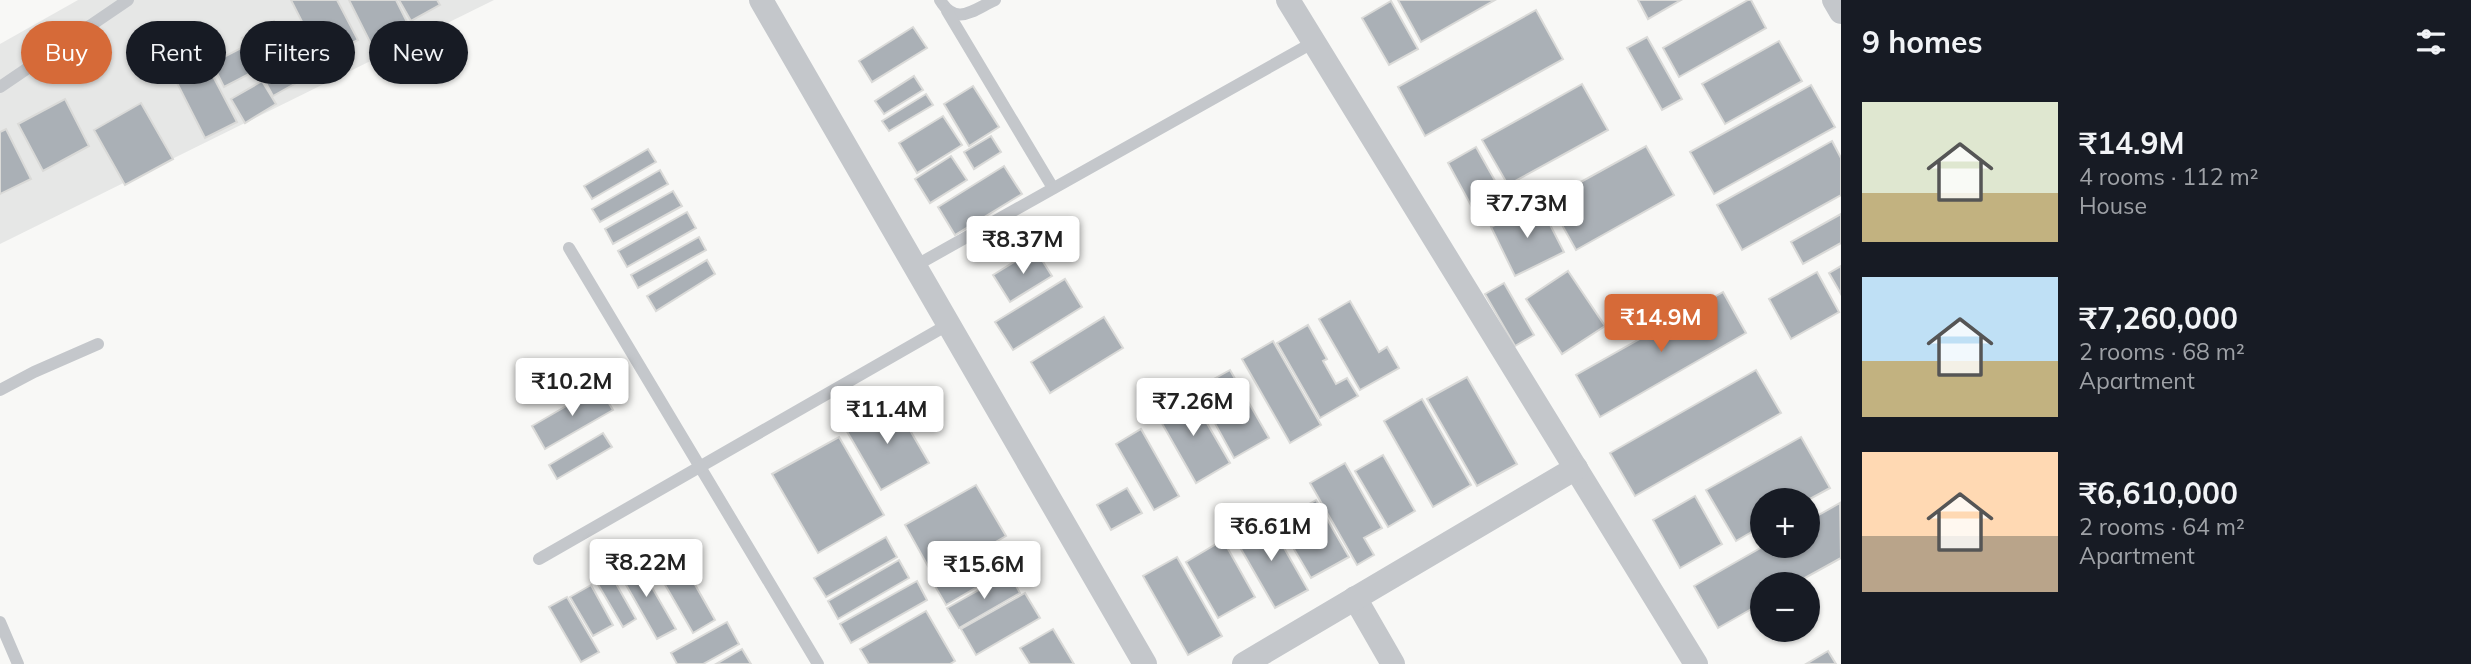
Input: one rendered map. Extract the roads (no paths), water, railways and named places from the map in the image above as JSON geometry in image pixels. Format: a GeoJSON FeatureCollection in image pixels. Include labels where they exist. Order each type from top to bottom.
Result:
{"type":"FeatureCollection","features":[{"type":"Feature","properties":{"kind":"street"},"geometry":{"type":"LineString","coordinates":[[761,0],[1145,664]]}},
{"type":"Feature","properties":{"kind":"street"},"geometry":{"type":"LineString","coordinates":[[1288,0],[1696,664]]}},
{"type":"Feature","properties":{"kind":"street"},"geometry":{"type":"LineString","coordinates":[[1834,0],[1841,12]]}},
{"type":"Feature","properties":{"kind":"street"},"geometry":{"type":"LineString","coordinates":[[1244,664],[1576,468]]}},
{"type":"Feature","properties":{"kind":"street"},"geometry":{"type":"LineString","coordinates":[[1354,598],[1393,664]]}},
{"type":"Feature","properties":{"kind":"lane"},"geometry":{"type":"LineString","coordinates":[[0,87],[128,0]]}},
{"type":"Feature","properties":{"kind":"lane"},"geometry":{"type":"LineString","coordinates":[[944,5],[953,15],[960,15],[995,0]]}},
{"type":"Feature","properties":{"kind":"lane"},"geometry":{"type":"LineString","coordinates":[[944,5],[1053,188]]}},
{"type":"Feature","properties":{"kind":"lane"},"geometry":{"type":"LineString","coordinates":[[915,266],[1314,42]]}},
{"type":"Feature","properties":{"kind":"lane"},"geometry":{"type":"LineString","coordinates":[[569,247],[818,664]]}},
{"type":"Feature","properties":{"kind":"lane"},"geometry":{"type":"LineString","coordinates":[[539,559],[949,324]]}},
{"type":"Feature","properties":{"kind":"lane"},"geometry":{"type":"LineString","coordinates":[[0,390],[98,344]]}},
{"type":"Feature","properties":{"kind":"lane"},"geometry":{"type":"LineString","coordinates":[[0,622],[18,664]]}}]}
